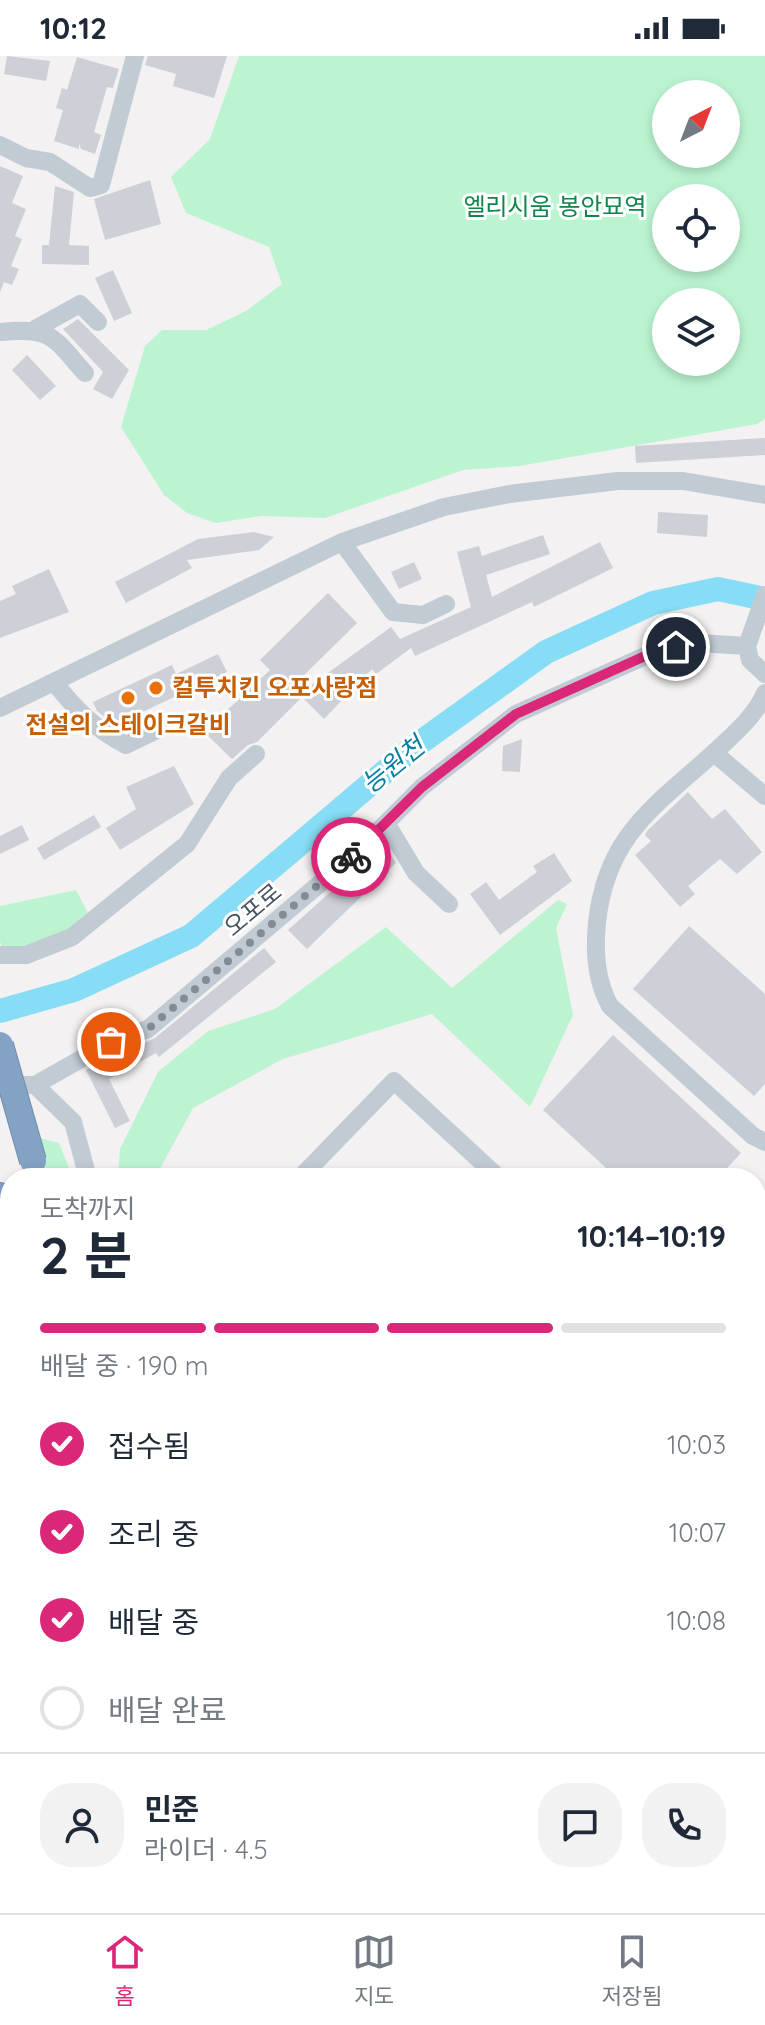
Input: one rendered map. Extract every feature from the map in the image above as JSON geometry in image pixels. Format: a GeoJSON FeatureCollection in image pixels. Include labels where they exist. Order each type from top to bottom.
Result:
{"type":"FeatureCollection","features":[{"type":"Feature","properties":{"kind":"highway"},"geometry":{"type":"LineString","coordinates":[[0,1045],[34,1168]]}},
{"type":"Feature","properties":{"kind":"street"},"geometry":{"type":"LineString","coordinates":[[0,145],[26,158],[50,162],[90,188],[101,185],[135,56]]}},
{"type":"Feature","properties":{"kind":"street"},"geometry":{"type":"LineString","coordinates":[[0,332],[35,329],[80,304],[98,322]]}},
{"type":"Feature","properties":{"kind":"street"},"geometry":{"type":"LineString","coordinates":[[35,329],[54,338],[85,373]]}},
{"type":"Feature","properties":{"kind":"street"},"geometry":{"type":"LineString","coordinates":[[2,702],[54,682],[342,542],[444,507],[509,494],[618,481],[683,481],[765,495]]}},
{"type":"Feature","properties":{"kind":"street"},"geometry":{"type":"LineString","coordinates":[[342,542],[393,612],[423,615],[446,604]]}},
{"type":"Feature","properties":{"kind":"street"},"geometry":{"type":"LineString","coordinates":[[765,595],[747,646],[750,660],[765,674]]}},
{"type":"Feature","properties":{"kind":"street","name":"오포로"},"geometry":{"type":"LineString","coordinates":[[35,1085],[111,1042],[148,1029],[260,937],[422,787],[516,714],[654,652],[698,643],[747,646]]}},
{"type":"Feature","properties":{"kind":"street"},"geometry":{"type":"LineString","coordinates":[[54,682],[72,705],[101,732],[126,745],[159,729]]}},
{"type":"Feature","properties":{"kind":"street"},"geometry":{"type":"LineString","coordinates":[[765,693],[760,705],[714,753],[634,827],[614,857],[599,901],[595,943],[601,989],[610,1006],[753,1136],[765,1142]]}},
{"type":"Feature","properties":{"kind":"street"},"geometry":{"type":"LineString","coordinates":[[714,753],[765,796]]}},
{"type":"Feature","properties":{"kind":"street"},"geometry":{"type":"LineString","coordinates":[[0,955],[26,955],[72,937],[187,844],[229,778],[256,754]]}},
{"type":"Feature","properties":{"kind":"street"},"geometry":{"type":"LineString","coordinates":[[386,823],[416,873],[449,904]]}},
{"type":"Feature","properties":{"kind":"street"},"geometry":{"type":"LineString","coordinates":[[310,1168],[394,1081],[488,1168]]}},
{"type":"Feature","properties":{"kind":"street"},"geometry":{"type":"LineString","coordinates":[[0,1085],[35,1085],[73,1122],[85,1168]]}},
{"type":"Feature","properties":{"kind":"green space","name":"엘리시움 봉안묘역"},"geometry":{"type":"Polygon","coordinates":[[[239,56],[765,56],[765,419],[757,424],[520,466],[463,470],[325,518],[261,516],[216,523],[187,513],[164,495],[121,427],[145,346],[162,330],[206,330],[246,311],[282,284],[269,247],[186,213],[171,177],[210,139],[239,56]]]}},
{"type":"Feature","properties":{"kind":"green space"},"geometry":{"type":"Polygon","coordinates":[[[76,890],[96,929],[60,934],[5,952],[0,942],[0,906],[76,890]]]}},
{"type":"Feature","properties":{"kind":"green space"},"geometry":{"type":"Polygon","coordinates":[[[558,900],[567,904],[556,928],[573,1015],[530,1107],[432,1014],[283,1059],[193,1108],[160,1168],[119,1168],[120,1149],[158,1072],[208,1031],[275,1009],[386,927],[452,988],[558,900]]]}},
{"type":"Feature","properties":{"kind":"green space"},"geometry":{"type":"Polygon","coordinates":[[[36,1137],[59,1143],[69,1168],[42,1168],[36,1137]]]}},
{"type":"Feature","properties":{"kind":"building"},"geometry":{"type":"Polygon","coordinates":[[[7,56],[50,61],[46,81],[4,74],[7,56]]]}},
{"type":"Feature","properties":{"kind":"building"},"geometry":{"type":"Polygon","coordinates":[[[148,56],[227,56],[214,98],[173,86],[176,74],[145,65],[148,56]]]}},
{"type":"Feature","properties":{"kind":"building"},"geometry":{"type":"Polygon","coordinates":[[[77,57],[119,69],[113,88],[107,87],[94,132],[101,135],[95,154],[81,149],[79,143],[79,149],[54,141],[63,110],[56,108],[62,88],[67,90],[77,57]]]}},
{"type":"Feature","properties":{"kind":"building"},"geometry":{"type":"Polygon","coordinates":[[[0,166],[23,176],[12,203],[26,209],[15,236],[22,239],[11,266],[19,269],[12,285],[4,282],[0,292],[0,166]]]}},
{"type":"Feature","properties":{"kind":"building"},"geometry":{"type":"Polygon","coordinates":[[[150,180],[161,224],[105,240],[94,199],[150,180]]]}},
{"type":"Feature","properties":{"kind":"building"},"geometry":{"type":"Polygon","coordinates":[[[55,186],[74,192],[69,245],[89,246],[89,265],[42,264],[42,245],[49,245],[55,186]]]}},
{"type":"Feature","properties":{"kind":"building"},"geometry":{"type":"Polygon","coordinates":[[[113,270],[132,313],[114,321],[95,278],[113,270]]]}},
{"type":"Feature","properties":{"kind":"building"},"geometry":{"type":"Polygon","coordinates":[[[78,319],[129,370],[112,399],[93,389],[103,372],[63,329],[78,319]]]}},
{"type":"Feature","properties":{"kind":"building"},"geometry":{"type":"Polygon","coordinates":[[[27,355],[56,386],[40,400],[12,370],[27,355]]]}},
{"type":"Feature","properties":{"kind":"building"},"geometry":{"type":"Polygon","coordinates":[[[765,438],[765,455],[636,463],[635,446],[765,438]]]}},
{"type":"Feature","properties":{"kind":"building"},"geometry":{"type":"Polygon","coordinates":[[[658,512],[708,515],[707,537],[657,533],[658,512]]]}},
{"type":"Feature","properties":{"kind":"building"},"geometry":{"type":"Polygon","coordinates":[[[254,532],[274,537],[259,550],[187,560],[192,568],[126,603],[115,582],[198,539],[254,532]]]}},
{"type":"Feature","properties":{"kind":"building"},"geometry":{"type":"Polygon","coordinates":[[[543,535],[550,554],[486,575],[492,597],[600,542],[613,568],[534,607],[532,602],[415,656],[411,648],[376,674],[372,669],[324,719],[302,697],[257,742],[248,745],[232,759],[204,732],[270,670],[260,660],[328,593],[357,623],[293,686],[299,694],[391,627],[400,639],[471,607],[457,552],[479,546],[482,556],[543,535]]]}},
{"type":"Feature","properties":{"kind":"building"},"geometry":{"type":"Polygon","coordinates":[[[414,562],[422,579],[399,589],[391,572],[414,562]]]}},
{"type":"Feature","properties":{"kind":"building"},"geometry":{"type":"Polygon","coordinates":[[[49,569],[69,612],[0,638],[0,601],[16,594],[12,586],[49,569]]]}},
{"type":"Feature","properties":{"kind":"building"},"geometry":{"type":"Polygon","coordinates":[[[218,654],[227,672],[115,725],[97,711],[93,702],[172,665],[176,674],[218,654]]]}},
{"type":"Feature","properties":{"kind":"building"},"geometry":{"type":"Polygon","coordinates":[[[522,739],[520,772],[502,771],[503,746],[522,739]]]}},
{"type":"Feature","properties":{"kind":"building"},"geometry":{"type":"Polygon","coordinates":[[[174,766],[194,804],[120,850],[106,828],[136,809],[126,787],[174,766]]]}},
{"type":"Feature","properties":{"kind":"building"},"geometry":{"type":"Polygon","coordinates":[[[688,792],[712,819],[725,809],[762,852],[737,874],[720,859],[688,886],[695,894],[680,907],[635,855],[651,841],[645,835],[647,831],[688,792]]]}},
{"type":"Feature","properties":{"kind":"building"},"geometry":{"type":"Polygon","coordinates":[[[94,815],[101,827],[44,860],[37,848],[94,815]]]}},
{"type":"Feature","properties":{"kind":"building"},"geometry":{"type":"Polygon","coordinates":[[[22,825],[29,840],[0,854],[0,836],[22,825]]]}},
{"type":"Feature","properties":{"kind":"building"},"geometry":{"type":"Polygon","coordinates":[[[384,844],[396,863],[307,949],[288,930],[384,844]]]}},
{"type":"Feature","properties":{"kind":"building"},"geometry":{"type":"Polygon","coordinates":[[[554,853],[572,881],[500,935],[470,894],[486,882],[499,900],[537,872],[533,866],[554,853]]]}},
{"type":"Feature","properties":{"kind":"building"},"geometry":{"type":"Polygon","coordinates":[[[689,926],[765,994],[765,1084],[754,1096],[633,989],[689,926]]]}},
{"type":"Feature","properties":{"kind":"building"},"geometry":{"type":"Polygon","coordinates":[[[264,948],[276,962],[159,1057],[156,1053],[109,1079],[130,1121],[115,1128],[86,1070],[155,1038],[264,948]]]}},
{"type":"Feature","properties":{"kind":"building"},"geometry":{"type":"Polygon","coordinates":[[[613,1035],[741,1153],[727,1168],[606,1168],[543,1110],[613,1035]]]}},
{"type":"Feature","properties":{"kind":"waterway","name":"능원천"},"geometry":{"type":"LineString","coordinates":[[0,1011],[74,990],[191,936],[414,747],[546,652],[653,603],[718,589],[765,599]]}},
{"type":"Feature","properties":{"kind":"way so far"},"geometry":{"type":"LineString","coordinates":[[111,1042],[148,1029],[351,857]]}},
{"type":"Feature","properties":{"kind":"place","name":"컬투치킨 오포사랑점"},"geometry":{"type":"Point","coordinates":[156,688]}},
{"type":"Feature","properties":{"kind":"place","name":"전설의 스테이크갈비"},"geometry":{"type":"Point","coordinates":[128,698]}},
{"type":"Feature","properties":{"kind":"route"},"geometry":{"type":"LineString","coordinates":[[351,857],[422,787],[516,714],[654,652],[676,647]]}}]}
